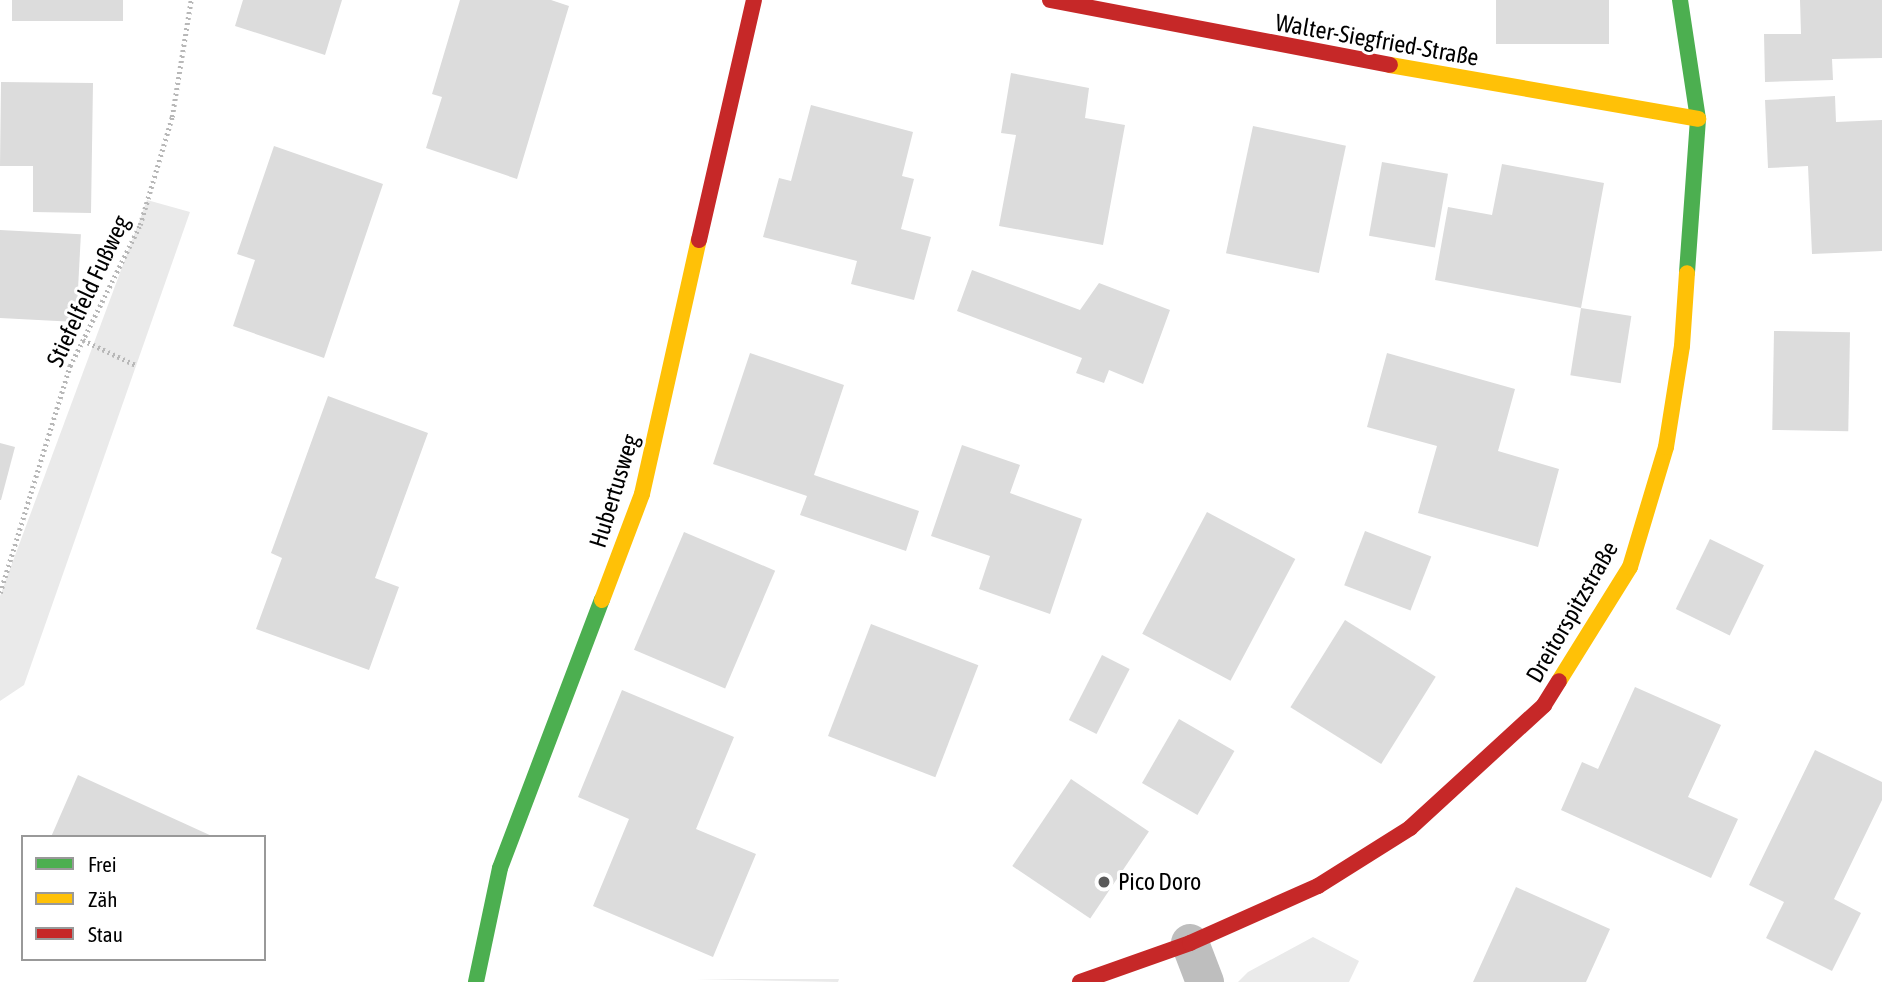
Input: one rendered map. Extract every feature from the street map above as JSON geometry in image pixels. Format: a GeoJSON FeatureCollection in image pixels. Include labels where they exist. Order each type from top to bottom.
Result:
{"type":"FeatureCollection","features":[{"type":"Feature","properties":{"kind":"street","name":"Hubertusweg"},"geometry":{"type":"LineString","coordinates":[[476,982],[500,868],[642,494],[754,0]]}},
{"type":"Feature","properties":{"kind":"street","name":"Walter-Siegfried-Straße"},"geometry":{"type":"LineString","coordinates":[[1049,0],[1266,44],[1699,119]]}},
{"type":"Feature","properties":{"kind":"street","name":"Dreitorspitzstraße"},"geometry":{"type":"LineString","coordinates":[[1080,982],[1190,943],[1318,886],[1410,828],[1544,705],[1630,567],[1666,447],[1682,346],[1699,119],[1680,0]]}},
{"type":"Feature","properties":{"kind":"street"},"geometry":{"type":"LineString","coordinates":[[1190,943],[1205,982]]}},
{"type":"Feature","properties":{"kind":"path","name":"Stiefelfeld Fußweg"},"geometry":{"type":"LineString","coordinates":[[0,593],[70,366],[140,225],[172,117],[191,0]]}},
{"type":"Feature","properties":{"kind":"path"},"geometry":{"type":"LineString","coordinates":[[83,340],[136,365]]}},
{"type":"Feature","properties":{"kind":"shaded area"},"geometry":{"type":"Polygon","coordinates":[[[147,200],[190,212],[24,685],[0,701],[0,596],[147,200]]]}},
{"type":"Feature","properties":{"kind":"shaded area"},"geometry":{"type":"Polygon","coordinates":[[[1313,937],[1359,961],[1349,982],[1238,982],[1248,972],[1313,937]]]}},
{"type":"Feature","properties":{"kind":"shaded area"},"geometry":{"type":"Polygon","coordinates":[[[696,979],[839,979],[838,982],[696,979]]]}},
{"type":"Feature","properties":{"kind":"building"},"geometry":{"type":"Polygon","coordinates":[[[12,0],[123,0],[123,21],[12,21],[12,0]]]}},
{"type":"Feature","properties":{"kind":"building"},"geometry":{"type":"Polygon","coordinates":[[[243,0],[342,0],[325,55],[235,26],[243,0]]]}},
{"type":"Feature","properties":{"kind":"building"},"geometry":{"type":"Polygon","coordinates":[[[460,0],[551,0],[569,6],[517,179],[426,148],[442,97],[432,94],[460,0]]]}},
{"type":"Feature","properties":{"kind":"building"},"geometry":{"type":"Polygon","coordinates":[[[1496,0],[1609,0],[1609,44],[1496,44],[1496,0]]]}},
{"type":"Feature","properties":{"kind":"building"},"geometry":{"type":"Polygon","coordinates":[[[1800,0],[1882,0],[1882,58],[1832,59],[1833,80],[1765,82],[1764,34],[1801,34],[1800,0]]]}},
{"type":"Feature","properties":{"kind":"building"},"geometry":{"type":"Polygon","coordinates":[[[1011,73],[1089,88],[1085,118],[1125,125],[1103,245],[999,226],[1016,135],[1001,133],[1011,73]]]}},
{"type":"Feature","properties":{"kind":"building"},"geometry":{"type":"Polygon","coordinates":[[[1,82],[93,83],[91,213],[33,212],[33,166],[0,166],[1,82]]]}},
{"type":"Feature","properties":{"kind":"building"},"geometry":{"type":"Polygon","coordinates":[[[1835,96],[1836,122],[1882,120],[1882,251],[1812,254],[1808,166],[1768,168],[1765,100],[1835,96]]]}},
{"type":"Feature","properties":{"kind":"building"},"geometry":{"type":"Polygon","coordinates":[[[811,105],[913,132],[902,176],[914,179],[901,229],[931,237],[914,300],[851,284],[857,261],[763,237],[779,178],[791,181],[811,105]]]}},
{"type":"Feature","properties":{"kind":"building"},"geometry":{"type":"Polygon","coordinates":[[[1253,126],[1346,146],[1319,273],[1226,253],[1253,126]]]}},
{"type":"Feature","properties":{"kind":"building"},"geometry":{"type":"Polygon","coordinates":[[[274,146],[383,184],[324,358],[233,326],[255,260],[237,254],[274,146]]]}},
{"type":"Feature","properties":{"kind":"building"},"geometry":{"type":"Polygon","coordinates":[[[1382,162],[1448,174],[1435,247],[1369,236],[1382,162]]]}},
{"type":"Feature","properties":{"kind":"building"},"geometry":{"type":"Polygon","coordinates":[[[1502,164],[1604,183],[1581,308],[1435,280],[1448,207],[1492,215],[1502,164]]]}},
{"type":"Feature","properties":{"kind":"building"},"geometry":{"type":"Polygon","coordinates":[[[0,230],[81,234],[76,322],[0,318],[0,230]]]}},
{"type":"Feature","properties":{"kind":"building"},"geometry":{"type":"Polygon","coordinates":[[[972,270],[1080,310],[1099,283],[1170,310],[1143,384],[1109,370],[1104,383],[1076,373],[1082,358],[957,311],[972,270]]]}},
{"type":"Feature","properties":{"kind":"building"},"geometry":{"type":"Polygon","coordinates":[[[1581,308],[1631,316],[1621,383],[1570,375],[1581,308]]]}},
{"type":"Feature","properties":{"kind":"building"},"geometry":{"type":"Polygon","coordinates":[[[1774,331],[1850,332],[1848,431],[1772,430],[1774,331]]]}},
{"type":"Feature","properties":{"kind":"building"},"geometry":{"type":"Polygon","coordinates":[[[750,353],[844,385],[814,475],[919,511],[906,551],[800,515],[807,496],[713,464],[750,353]]]}},
{"type":"Feature","properties":{"kind":"building"},"geometry":{"type":"Polygon","coordinates":[[[1387,353],[1515,389],[1498,451],[1559,469],[1538,547],[1418,513],[1437,446],[1367,427],[1387,353]]]}},
{"type":"Feature","properties":{"kind":"building"},"geometry":{"type":"Polygon","coordinates":[[[328,396],[428,433],[375,578],[399,587],[369,670],[256,629],[282,558],[271,553],[328,396]]]}},
{"type":"Feature","properties":{"kind":"building"},"geometry":{"type":"Polygon","coordinates":[[[0,443],[15,447],[1,500],[0,500],[0,443]]]}},
{"type":"Feature","properties":{"kind":"building"},"geometry":{"type":"Polygon","coordinates":[[[962,445],[1020,465],[1010,493],[1082,519],[1050,614],[979,589],[990,556],[931,536],[962,445]]]}},
{"type":"Feature","properties":{"kind":"building"},"geometry":{"type":"Polygon","coordinates":[[[1207,512],[1295,559],[1231,681],[1142,634],[1207,512]]]}},
{"type":"Feature","properties":{"kind":"building"},"geometry":{"type":"Polygon","coordinates":[[[1365,531],[1431,556],[1410,611],[1344,585],[1365,531]]]}},
{"type":"Feature","properties":{"kind":"building"},"geometry":{"type":"Polygon","coordinates":[[[684,532],[775,571],[725,689],[634,650],[684,532]]]}},
{"type":"Feature","properties":{"kind":"building"},"geometry":{"type":"Polygon","coordinates":[[[1710,539],[1764,565],[1730,635],[1676,609],[1710,539]]]}},
{"type":"Feature","properties":{"kind":"building"},"geometry":{"type":"Polygon","coordinates":[[[1345,620],[1436,677],[1381,764],[1290,707],[1345,620]]]}},
{"type":"Feature","properties":{"kind":"building"},"geometry":{"type":"Polygon","coordinates":[[[871,624],[978,665],[935,777],[828,736],[871,624]]]}},
{"type":"Feature","properties":{"kind":"building"},"geometry":{"type":"Polygon","coordinates":[[[1102,655],[1130,669],[1096,734],[1069,720],[1102,655]]]}},
{"type":"Feature","properties":{"kind":"building"},"geometry":{"type":"Polygon","coordinates":[[[1635,687],[1721,725],[1688,797],[1738,819],[1711,878],[1561,810],[1582,762],[1598,769],[1635,687]]]}},
{"type":"Feature","properties":{"kind":"building"},"geometry":{"type":"Polygon","coordinates":[[[622,690],[734,737],[696,829],[756,854],[713,957],[593,906],[629,819],[578,797],[622,690]]]}},
{"type":"Feature","properties":{"kind":"building"},"geometry":{"type":"Polygon","coordinates":[[[1179,719],[1234,751],[1197,815],[1142,783],[1179,719]]]}},
{"type":"Feature","properties":{"kind":"building"},"geometry":{"type":"Polygon","coordinates":[[[1815,750],[1882,782],[1882,800],[1834,899],[1861,913],[1832,971],[1766,938],[1784,902],[1749,885],[1815,750]]]}},
{"type":"Feature","properties":{"kind":"building"},"geometry":{"type":"Polygon","coordinates":[[[78,775],[210,835],[52,835],[78,775]]]}},
{"type":"Feature","properties":{"kind":"building"},"geometry":{"type":"Polygon","coordinates":[[[1071,779],[1149,832],[1090,919],[1012,866],[1071,779]]]}},
{"type":"Feature","properties":{"kind":"building"},"geometry":{"type":"Polygon","coordinates":[[[1516,887],[1610,929],[1586,982],[1473,982],[1516,887]]]}},
{"type":"Feature","properties":{"kind":"traffic: fast"},"geometry":{"type":"LineString","coordinates":[[1680,0],[1698,119],[1687,273]]}},
{"type":"Feature","properties":{"kind":"traffic: fast"},"geometry":{"type":"LineString","coordinates":[[476,982],[500,868],[602,600]]}},
{"type":"Feature","properties":{"kind":"traffic: slow"},"geometry":{"type":"LineString","coordinates":[[1390,65],[1698,119]]}},
{"type":"Feature","properties":{"kind":"traffic: slow"},"geometry":{"type":"LineString","coordinates":[[602,600],[642,494],[699,240]]}},
{"type":"Feature","properties":{"kind":"traffic: slow"},"geometry":{"type":"LineString","coordinates":[[1559,681],[1630,567],[1666,447],[1682,346],[1687,273]]}},
{"type":"Feature","properties":{"kind":"traffic: jam"},"geometry":{"type":"LineString","coordinates":[[699,240],[754,0]]}},
{"type":"Feature","properties":{"kind":"traffic: jam"},"geometry":{"type":"LineString","coordinates":[[1050,0],[1390,65]]}},
{"type":"Feature","properties":{"kind":"traffic: jam"},"geometry":{"type":"LineString","coordinates":[[1080,982],[1190,943],[1318,886],[1410,828],[1544,705],[1559,681]]}},
{"type":"Feature","properties":{"kind":"place","name":"Pico Doro"},"geometry":{"type":"Point","coordinates":[1104,882]}}]}
